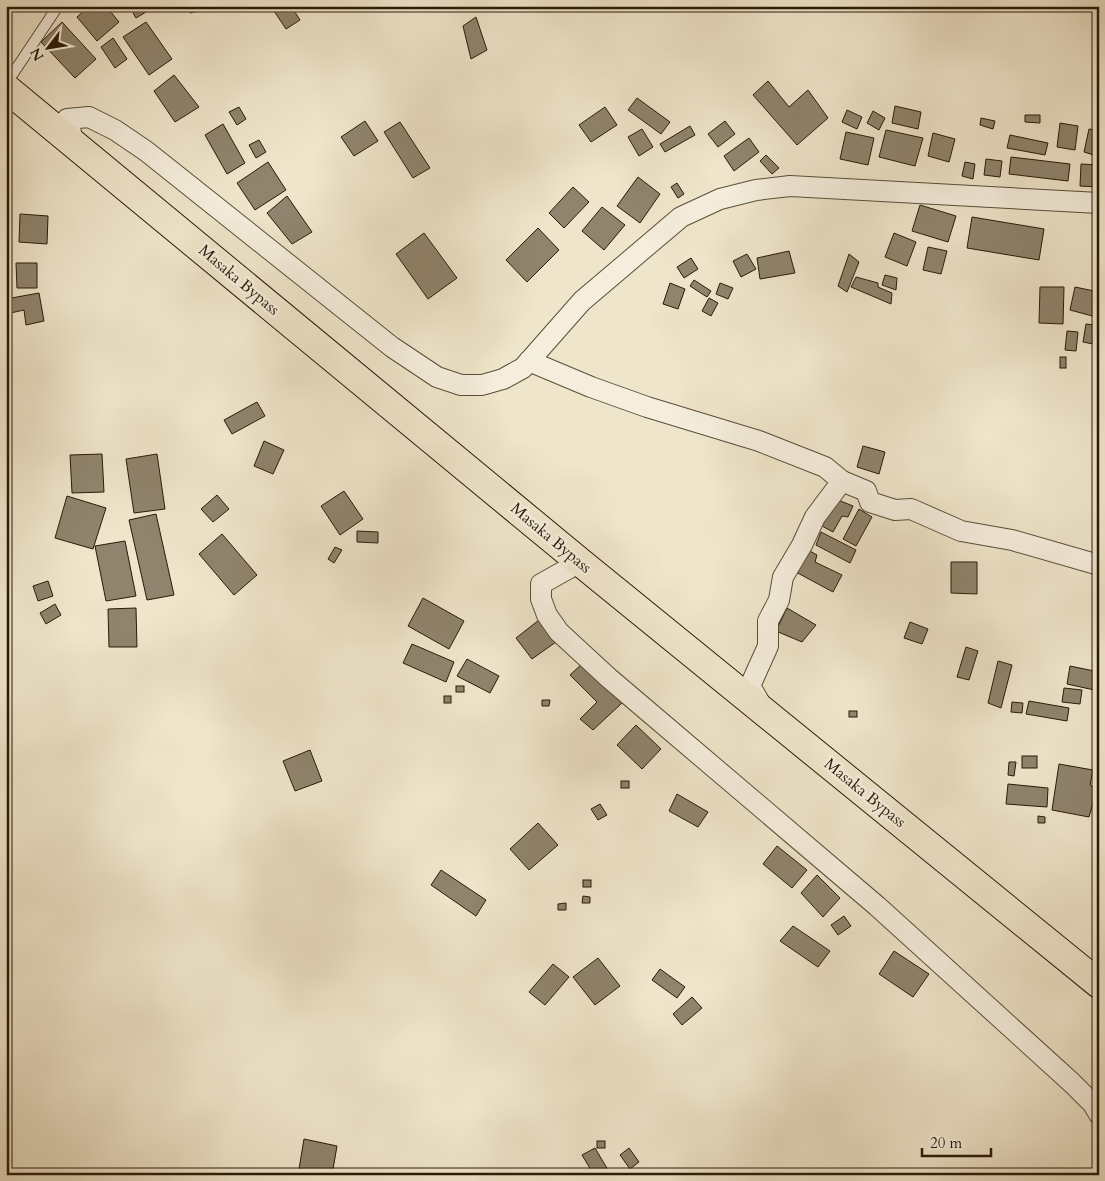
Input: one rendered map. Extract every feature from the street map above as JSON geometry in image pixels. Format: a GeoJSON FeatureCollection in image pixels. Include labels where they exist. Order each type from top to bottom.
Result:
{"type":"FeatureCollection","features":[{"type":"Feature","properties":{"kind":"highway","name":"Masaka Bypass"},"geometry":{"type":"LineString","coordinates":[[6,86],[580,562],[1099,984]]}},
{"type":"Feature","properties":{"kind":"street"},"geometry":{"type":"LineString","coordinates":[[74,143],[67,119],[89,117],[115,130],[146,151],[392,347],[437,377],[461,385],[482,385],[503,379],[523,368],[589,295],[681,217],[720,198],[756,190],[790,186],[1099,203]]}},
{"type":"Feature","properties":{"kind":"street"},"geometry":{"type":"LineString","coordinates":[[529,361],[558,374],[647,407],[759,441],[825,468],[842,480],[866,491],[870,502],[894,510],[911,509],[961,531],[1012,540],[1099,565]]}},
{"type":"Feature","properties":{"kind":"street"},"geometry":{"type":"LineString","coordinates":[[766,714],[750,686],[768,646],[768,622],[779,600],[783,577],[802,546],[815,517],[842,480]]}},
{"type":"Feature","properties":{"kind":"street"},"geometry":{"type":"LineString","coordinates":[[580,562],[541,584],[541,599],[547,615],[560,632],[610,679],[877,906],[1072,1084],[1093,1104],[1099,1114]]}},
{"type":"Feature","properties":{"kind":"lane"},"geometry":{"type":"LineString","coordinates":[[6,86],[58,6]]}},
{"type":"Feature","properties":{"kind":"building"},"geometry":{"type":"Polygon","coordinates":[[[89,6],[106,6],[119,22],[97,41],[77,17],[89,6]]]}},
{"type":"Feature","properties":{"kind":"building"},"geometry":{"type":"Polygon","coordinates":[[[129,6],[156,6],[136,18],[129,6]]]}},
{"type":"Feature","properties":{"kind":"building"},"geometry":{"type":"Polygon","coordinates":[[[188,6],[220,6],[190,13],[188,6]]]}},
{"type":"Feature","properties":{"kind":"building"},"geometry":{"type":"Polygon","coordinates":[[[274,6],[291,6],[300,20],[286,29],[272,8],[274,6]]]}},
{"type":"Feature","properties":{"kind":"building"},"geometry":{"type":"Polygon","coordinates":[[[476,17],[487,50],[471,59],[463,26],[476,17]]]}},
{"type":"Feature","properties":{"kind":"building"},"geometry":{"type":"Polygon","coordinates":[[[62,22],[96,59],[75,78],[41,42],[62,22]]]}},
{"type":"Feature","properties":{"kind":"building"},"geometry":{"type":"Polygon","coordinates":[[[146,22],[172,59],[149,75],[123,37],[146,22]]]}},
{"type":"Feature","properties":{"kind":"building"},"geometry":{"type":"Polygon","coordinates":[[[113,38],[127,59],[115,68],[101,47],[113,38]]]}},
{"type":"Feature","properties":{"kind":"building"},"geometry":{"type":"Polygon","coordinates":[[[174,75],[199,107],[175,122],[154,91],[174,75]]]}},
{"type":"Feature","properties":{"kind":"building"},"geometry":{"type":"Polygon","coordinates":[[[768,81],[789,107],[808,90],[828,118],[797,145],[753,95],[768,81]]]}},
{"type":"Feature","properties":{"kind":"building"},"geometry":{"type":"Polygon","coordinates":[[[637,98],[670,122],[661,134],[628,110],[637,98]]]}},
{"type":"Feature","properties":{"kind":"building"},"geometry":{"type":"Polygon","coordinates":[[[895,106],[921,112],[918,129],[892,123],[895,106]]]}},
{"type":"Feature","properties":{"kind":"building"},"geometry":{"type":"Polygon","coordinates":[[[239,107],[246,119],[237,125],[229,112],[239,107]]]}},
{"type":"Feature","properties":{"kind":"building"},"geometry":{"type":"Polygon","coordinates":[[[605,107],[617,125],[591,142],[579,125],[605,107]]]}},
{"type":"Feature","properties":{"kind":"building"},"geometry":{"type":"Polygon","coordinates":[[[847,110],[862,117],[857,129],[842,122],[847,110]]]}},
{"type":"Feature","properties":{"kind":"building"},"geometry":{"type":"Polygon","coordinates":[[[873,111],[885,118],[879,130],[867,123],[873,111]]]}},
{"type":"Feature","properties":{"kind":"building"},"geometry":{"type":"Polygon","coordinates":[[[1025,115],[1040,115],[1040,123],[1025,122],[1025,115]]]}},
{"type":"Feature","properties":{"kind":"building"},"geometry":{"type":"Polygon","coordinates":[[[981,118],[995,121],[993,129],[980,125],[981,118]]]}},
{"type":"Feature","properties":{"kind":"building"},"geometry":{"type":"Polygon","coordinates":[[[365,121],[378,141],[354,156],[341,137],[365,121]]]}},
{"type":"Feature","properties":{"kind":"building"},"geometry":{"type":"Polygon","coordinates":[[[725,121],[735,134],[718,147],[708,134],[725,121]]]}},
{"type":"Feature","properties":{"kind":"building"},"geometry":{"type":"Polygon","coordinates":[[[400,122],[430,168],[413,178],[384,132],[400,122]]]}},
{"type":"Feature","properties":{"kind":"building"},"geometry":{"type":"Polygon","coordinates":[[[1060,123],[1078,126],[1075,150],[1057,147],[1060,123]]]}},
{"type":"Feature","properties":{"kind":"building"},"geometry":{"type":"Polygon","coordinates":[[[223,124],[245,163],[227,174],[205,135],[223,124]]]}},
{"type":"Feature","properties":{"kind":"building"},"geometry":{"type":"Polygon","coordinates":[[[690,126],[695,135],[665,152],[660,144],[690,126]]]}},
{"type":"Feature","properties":{"kind":"building"},"geometry":{"type":"Polygon","coordinates":[[[642,129],[653,147],[639,156],[628,137],[642,129]]]}},
{"type":"Feature","properties":{"kind":"building"},"geometry":{"type":"Polygon","coordinates":[[[1089,129],[1099,131],[1094,155],[1084,152],[1089,129]]]}},
{"type":"Feature","properties":{"kind":"building"},"geometry":{"type":"Polygon","coordinates":[[[886,130],[923,138],[915,166],[879,157],[886,130]]]}},
{"type":"Feature","properties":{"kind":"building"},"geometry":{"type":"Polygon","coordinates":[[[846,132],[874,138],[868,165],[840,159],[846,132]]]}},
{"type":"Feature","properties":{"kind":"building"},"geometry":{"type":"Polygon","coordinates":[[[933,133],[955,139],[949,162],[928,156],[933,133]]]}},
{"type":"Feature","properties":{"kind":"building"},"geometry":{"type":"Polygon","coordinates":[[[1010,135],[1048,143],[1045,155],[1007,148],[1010,135]]]}},
{"type":"Feature","properties":{"kind":"building"},"geometry":{"type":"Polygon","coordinates":[[[749,138],[759,152],[734,171],[724,156],[749,138]]]}},
{"type":"Feature","properties":{"kind":"building"},"geometry":{"type":"Polygon","coordinates":[[[259,140],[266,152],[256,158],[249,145],[259,140]]]}},
{"type":"Feature","properties":{"kind":"building"},"geometry":{"type":"Polygon","coordinates":[[[766,155],[779,168],[772,174],[760,161],[766,155]]]}},
{"type":"Feature","properties":{"kind":"building"},"geometry":{"type":"Polygon","coordinates":[[[1011,157],[1070,164],[1068,181],[1009,174],[1011,157]]]}},
{"type":"Feature","properties":{"kind":"building"},"geometry":{"type":"Polygon","coordinates":[[[986,159],[1002,161],[1000,177],[984,175],[986,159]]]}},
{"type":"Feature","properties":{"kind":"building"},"geometry":{"type":"Polygon","coordinates":[[[268,162],[286,190],[255,210],[237,183],[268,162]]]}},
{"type":"Feature","properties":{"kind":"building"},"geometry":{"type":"Polygon","coordinates":[[[965,162],[975,164],[973,179],[962,176],[965,162]]]}},
{"type":"Feature","properties":{"kind":"building"},"geometry":{"type":"Polygon","coordinates":[[[1081,164],[1099,165],[1099,187],[1080,186],[1081,164]]]}},
{"type":"Feature","properties":{"kind":"building"},"geometry":{"type":"Polygon","coordinates":[[[638,177],[660,194],[640,223],[617,206],[638,177]]]}},
{"type":"Feature","properties":{"kind":"building"},"geometry":{"type":"Polygon","coordinates":[[[677,183],[684,194],[678,198],[671,187],[677,183]]]}},
{"type":"Feature","properties":{"kind":"building"},"geometry":{"type":"Polygon","coordinates":[[[573,187],[589,202],[564,228],[549,213],[573,187]]]}},
{"type":"Feature","properties":{"kind":"building"},"geometry":{"type":"Polygon","coordinates":[[[287,196],[312,232],[292,244],[267,213],[287,196]]]}},
{"type":"Feature","properties":{"kind":"building"},"geometry":{"type":"Polygon","coordinates":[[[920,205],[956,216],[948,242],[912,231],[920,205]]]}},
{"type":"Feature","properties":{"kind":"building"},"geometry":{"type":"Polygon","coordinates":[[[602,207],[625,225],[604,250],[582,231],[602,207]]]}},
{"type":"Feature","properties":{"kind":"building"},"geometry":{"type":"Polygon","coordinates":[[[20,214],[48,216],[47,244],[19,242],[20,214]]]}},
{"type":"Feature","properties":{"kind":"building"},"geometry":{"type":"Polygon","coordinates":[[[972,217],[1044,229],[1039,260],[967,248],[972,217]]]}},
{"type":"Feature","properties":{"kind":"building"},"geometry":{"type":"Polygon","coordinates":[[[538,228],[559,250],[527,282],[506,260],[538,228]]]}},
{"type":"Feature","properties":{"kind":"building"},"geometry":{"type":"Polygon","coordinates":[[[424,233],[457,278],[428,299],[396,254],[424,233]]]}},
{"type":"Feature","properties":{"kind":"building"},"geometry":{"type":"Polygon","coordinates":[[[894,233],[916,242],[907,266],[885,257],[894,233]]]}},
{"type":"Feature","properties":{"kind":"building"},"geometry":{"type":"Polygon","coordinates":[[[928,247],[947,251],[941,274],[923,270],[928,247]]]}},
{"type":"Feature","properties":{"kind":"building"},"geometry":{"type":"Polygon","coordinates":[[[789,251],[795,273],[760,279],[757,258],[789,251]]]}},
{"type":"Feature","properties":{"kind":"building"},"geometry":{"type":"Polygon","coordinates":[[[747,254],[756,269],[741,277],[733,261],[747,254]]]}},
{"type":"Feature","properties":{"kind":"building"},"geometry":{"type":"Polygon","coordinates":[[[849,254],[859,262],[847,292],[838,286],[849,254]]]}},
{"type":"Feature","properties":{"kind":"building"},"geometry":{"type":"Polygon","coordinates":[[[691,258],[698,269],[684,278],[677,267],[691,258]]]}},
{"type":"Feature","properties":{"kind":"building"},"geometry":{"type":"Polygon","coordinates":[[[16,263],[37,263],[37,288],[17,288],[16,263]]]}},
{"type":"Feature","properties":{"kind":"building"},"geometry":{"type":"Polygon","coordinates":[[[885,275],[897,278],[896,290],[882,285],[885,275]]]}},
{"type":"Feature","properties":{"kind":"building"},"geometry":{"type":"Polygon","coordinates":[[[856,277],[878,283],[878,287],[892,293],[891,304],[851,287],[856,277]]]}},
{"type":"Feature","properties":{"kind":"building"},"geometry":{"type":"Polygon","coordinates":[[[694,280],[711,291],[707,297],[690,286],[694,280]]]}},
{"type":"Feature","properties":{"kind":"building"},"geometry":{"type":"Polygon","coordinates":[[[670,283],[685,289],[678,309],[663,304],[670,283]]]}},
{"type":"Feature","properties":{"kind":"building"},"geometry":{"type":"Polygon","coordinates":[[[720,283],[733,288],[728,299],[716,294],[720,283]]]}},
{"type":"Feature","properties":{"kind":"building"},"geometry":{"type":"Polygon","coordinates":[[[1040,287],[1064,287],[1063,324],[1039,323],[1040,287]]]}},
{"type":"Feature","properties":{"kind":"building"},"geometry":{"type":"Polygon","coordinates":[[[1075,287],[1099,292],[1099,305],[1096,317],[1070,310],[1075,287]]]}},
{"type":"Feature","properties":{"kind":"building"},"geometry":{"type":"Polygon","coordinates":[[[39,293],[44,321],[26,325],[24,310],[6,314],[6,299],[39,293]]]}},
{"type":"Feature","properties":{"kind":"building"},"geometry":{"type":"Polygon","coordinates":[[[709,298],[718,303],[711,316],[702,311],[709,298]]]}},
{"type":"Feature","properties":{"kind":"building"},"geometry":{"type":"Polygon","coordinates":[[[1086,324],[1096,325],[1093,344],[1083,342],[1086,324]]]}},
{"type":"Feature","properties":{"kind":"building"},"geometry":{"type":"Polygon","coordinates":[[[1067,331],[1078,332],[1076,351],[1065,350],[1067,331]]]}},
{"type":"Feature","properties":{"kind":"building"},"geometry":{"type":"Polygon","coordinates":[[[1060,357],[1066,357],[1066,368],[1060,368],[1060,357]]]}},
{"type":"Feature","properties":{"kind":"building"},"geometry":{"type":"Polygon","coordinates":[[[257,402],[265,416],[232,434],[224,420],[257,402]]]}},
{"type":"Feature","properties":{"kind":"building"},"geometry":{"type":"Polygon","coordinates":[[[264,441],[284,450],[273,474],[254,466],[264,441]]]}},
{"type":"Feature","properties":{"kind":"building"},"geometry":{"type":"Polygon","coordinates":[[[863,446],[885,452],[879,474],[857,467],[863,446]]]}},
{"type":"Feature","properties":{"kind":"building"},"geometry":{"type":"Polygon","coordinates":[[[102,454],[104,492],[72,493],[70,455],[102,454]]]}},
{"type":"Feature","properties":{"kind":"building"},"geometry":{"type":"Polygon","coordinates":[[[157,454],[165,509],[134,513],[126,459],[157,454]]]}},
{"type":"Feature","properties":{"kind":"building"},"geometry":{"type":"Polygon","coordinates":[[[344,491],[363,519],[340,535],[321,506],[344,491]]]}},
{"type":"Feature","properties":{"kind":"building"},"geometry":{"type":"Polygon","coordinates":[[[217,495],[229,509],[213,522],[201,509],[217,495]]]}},
{"type":"Feature","properties":{"kind":"building"},"geometry":{"type":"Polygon","coordinates":[[[67,496],[106,508],[93,549],[55,538],[67,496]]]}},
{"type":"Feature","properties":{"kind":"building"},"geometry":{"type":"Polygon","coordinates":[[[838,500],[853,506],[848,517],[842,516],[833,532],[822,526],[838,500]]]}},
{"type":"Feature","properties":{"kind":"building"},"geometry":{"type":"Polygon","coordinates":[[[859,509],[872,517],[856,546],[843,539],[859,509]]]}},
{"type":"Feature","properties":{"kind":"building"},"geometry":{"type":"Polygon","coordinates":[[[156,514],[174,595],[147,600],[129,520],[156,514]]]}},
{"type":"Feature","properties":{"kind":"building"},"geometry":{"type":"Polygon","coordinates":[[[357,531],[378,532],[378,543],[357,542],[357,531]]]}},
{"type":"Feature","properties":{"kind":"building"},"geometry":{"type":"Polygon","coordinates":[[[821,532],[856,550],[850,563],[816,545],[821,532]]]}},
{"type":"Feature","properties":{"kind":"building"},"geometry":{"type":"Polygon","coordinates":[[[222,534],[257,575],[234,595],[199,554],[222,534]]]}},
{"type":"Feature","properties":{"kind":"building"},"geometry":{"type":"Polygon","coordinates":[[[125,541],[136,596],[106,601],[95,546],[125,541]]]}},
{"type":"Feature","properties":{"kind":"building"},"geometry":{"type":"Polygon","coordinates":[[[335,547],[342,550],[334,563],[328,559],[335,547]]]}},
{"type":"Feature","properties":{"kind":"building"},"geometry":{"type":"Polygon","coordinates":[[[808,550],[817,555],[815,562],[842,575],[833,592],[794,571],[808,550]]]}},
{"type":"Feature","properties":{"kind":"building"},"geometry":{"type":"Polygon","coordinates":[[[951,562],[977,562],[977,594],[951,593],[951,562]]]}},
{"type":"Feature","properties":{"kind":"building"},"geometry":{"type":"Polygon","coordinates":[[[48,581],[53,596],[38,601],[33,586],[48,581]]]}},
{"type":"Feature","properties":{"kind":"building"},"geometry":{"type":"Polygon","coordinates":[[[423,598],[464,621],[449,649],[408,626],[423,598]]]}},
{"type":"Feature","properties":{"kind":"building"},"geometry":{"type":"Polygon","coordinates":[[[55,604],[61,615],[46,624],[40,613],[55,604]]]}},
{"type":"Feature","properties":{"kind":"building"},"geometry":{"type":"Polygon","coordinates":[[[136,608],[137,647],[109,647],[108,609],[136,608]]]}},
{"type":"Feature","properties":{"kind":"building"},"geometry":{"type":"Polygon","coordinates":[[[787,608],[816,625],[802,642],[776,631],[787,608]]]}},
{"type":"Feature","properties":{"kind":"building"},"geometry":{"type":"Polygon","coordinates":[[[539,620],[556,642],[532,659],[516,638],[539,620]]]}},
{"type":"Feature","properties":{"kind":"building"},"geometry":{"type":"Polygon","coordinates":[[[910,622],[928,629],[922,644],[904,638],[910,622]]]}},
{"type":"Feature","properties":{"kind":"building"},"geometry":{"type":"Polygon","coordinates":[[[412,644],[454,662],[446,682],[403,663],[412,644]]]}},
{"type":"Feature","properties":{"kind":"building"},"geometry":{"type":"Polygon","coordinates":[[[966,647],[978,651],[969,680],[957,677],[966,647]]]}},
{"type":"Feature","properties":{"kind":"building"},"geometry":{"type":"Polygon","coordinates":[[[467,659],[499,676],[490,693],[457,676],[467,659]]]}},
{"type":"Feature","properties":{"kind":"building"},"geometry":{"type":"Polygon","coordinates":[[[998,661],[1012,665],[1001,708],[988,703],[998,661]]]}},
{"type":"Feature","properties":{"kind":"building"},"geometry":{"type":"Polygon","coordinates":[[[584,662],[622,703],[593,730],[580,719],[597,702],[570,675],[584,662]]]}},
{"type":"Feature","properties":{"kind":"building"},"geometry":{"type":"Polygon","coordinates":[[[1070,666],[1099,672],[1099,691],[1067,684],[1070,666]]]}},
{"type":"Feature","properties":{"kind":"building"},"geometry":{"type":"Polygon","coordinates":[[[456,686],[464,686],[464,692],[456,692],[456,686]]]}},
{"type":"Feature","properties":{"kind":"building"},"geometry":{"type":"Polygon","coordinates":[[[1064,688],[1082,690],[1080,704],[1062,702],[1064,688]]]}},
{"type":"Feature","properties":{"kind":"building"},"geometry":{"type":"Polygon","coordinates":[[[444,696],[451,696],[451,703],[444,703],[444,696]]]}},
{"type":"Feature","properties":{"kind":"building"},"geometry":{"type":"Polygon","coordinates":[[[542,700],[550,700],[549,706],[542,706],[542,700]]]}},
{"type":"Feature","properties":{"kind":"building"},"geometry":{"type":"Polygon","coordinates":[[[1029,701],[1069,708],[1067,721],[1026,714],[1029,701]]]}},
{"type":"Feature","properties":{"kind":"building"},"geometry":{"type":"Polygon","coordinates":[[[1012,702],[1023,703],[1022,713],[1011,712],[1012,702]]]}},
{"type":"Feature","properties":{"kind":"building"},"geometry":{"type":"Polygon","coordinates":[[[849,711],[857,711],[857,717],[849,717],[849,711]]]}},
{"type":"Feature","properties":{"kind":"building"},"geometry":{"type":"Polygon","coordinates":[[[636,725],[661,749],[642,769],[617,745],[636,725]]]}},
{"type":"Feature","properties":{"kind":"building"},"geometry":{"type":"Polygon","coordinates":[[[310,750],[322,781],[295,791],[283,761],[310,750]]]}},
{"type":"Feature","properties":{"kind":"building"},"geometry":{"type":"Polygon","coordinates":[[[1022,756],[1037,756],[1037,768],[1022,768],[1022,756]]]}},
{"type":"Feature","properties":{"kind":"building"},"geometry":{"type":"Polygon","coordinates":[[[1009,762],[1016,762],[1014,776],[1008,775],[1009,762]]]}},
{"type":"Feature","properties":{"kind":"building"},"geometry":{"type":"Polygon","coordinates":[[[1059,764],[1093,770],[1090,785],[1097,789],[1089,817],[1052,810],[1059,764]]]}},
{"type":"Feature","properties":{"kind":"building"},"geometry":{"type":"Polygon","coordinates":[[[621,781],[629,781],[629,788],[621,788],[621,781]]]}},
{"type":"Feature","properties":{"kind":"building"},"geometry":{"type":"Polygon","coordinates":[[[1008,784],[1048,788],[1047,807],[1006,804],[1008,784]]]}},
{"type":"Feature","properties":{"kind":"building"},"geometry":{"type":"Polygon","coordinates":[[[677,794],[708,812],[698,827],[669,811],[677,794]]]}},
{"type":"Feature","properties":{"kind":"building"},"geometry":{"type":"Polygon","coordinates":[[[600,804],[607,815],[598,820],[591,809],[600,804]]]}},
{"type":"Feature","properties":{"kind":"building"},"geometry":{"type":"Polygon","coordinates":[[[1038,816],[1045,817],[1045,823],[1038,823],[1038,816]]]}},
{"type":"Feature","properties":{"kind":"building"},"geometry":{"type":"Polygon","coordinates":[[[538,823],[558,845],[529,870],[510,849],[538,823]]]}},
{"type":"Feature","properties":{"kind":"building"},"geometry":{"type":"Polygon","coordinates":[[[777,846],[807,870],[792,888],[763,864],[777,846]]]}},
{"type":"Feature","properties":{"kind":"building"},"geometry":{"type":"Polygon","coordinates":[[[441,870],[486,900],[476,916],[431,885],[441,870]]]}},
{"type":"Feature","properties":{"kind":"building"},"geometry":{"type":"Polygon","coordinates":[[[817,875],[840,898],[823,917],[801,893],[817,875]]]}},
{"type":"Feature","properties":{"kind":"building"},"geometry":{"type":"Polygon","coordinates":[[[583,880],[591,880],[591,887],[583,887],[583,880]]]}},
{"type":"Feature","properties":{"kind":"building"},"geometry":{"type":"Polygon","coordinates":[[[583,896],[590,897],[590,903],[582,903],[583,896]]]}},
{"type":"Feature","properties":{"kind":"building"},"geometry":{"type":"Polygon","coordinates":[[[566,903],[566,910],[558,910],[558,904],[566,903]]]}},
{"type":"Feature","properties":{"kind":"building"},"geometry":{"type":"Polygon","coordinates":[[[844,916],[851,926],[838,935],[831,925],[844,916]]]}},
{"type":"Feature","properties":{"kind":"building"},"geometry":{"type":"Polygon","coordinates":[[[793,926],[830,951],[818,967],[780,941],[793,926]]]}},
{"type":"Feature","properties":{"kind":"building"},"geometry":{"type":"Polygon","coordinates":[[[894,951],[929,974],[913,997],[879,974],[894,951]]]}},
{"type":"Feature","properties":{"kind":"building"},"geometry":{"type":"Polygon","coordinates":[[[598,958],[620,986],[595,1005],[573,977],[598,958]]]}},
{"type":"Feature","properties":{"kind":"building"},"geometry":{"type":"Polygon","coordinates":[[[553,964],[569,977],[545,1005],[529,992],[553,964]]]}},
{"type":"Feature","properties":{"kind":"building"},"geometry":{"type":"Polygon","coordinates":[[[660,969],[685,987],[677,998],[652,980],[660,969]]]}},
{"type":"Feature","properties":{"kind":"building"},"geometry":{"type":"Polygon","coordinates":[[[692,997],[702,1008],[682,1025],[673,1014],[692,997]]]}},
{"type":"Feature","properties":{"kind":"building"},"geometry":{"type":"Polygon","coordinates":[[[304,1139],[337,1146],[332,1175],[298,1175],[304,1139]]]}},
{"type":"Feature","properties":{"kind":"building"},"geometry":{"type":"Polygon","coordinates":[[[597,1141],[605,1141],[605,1148],[597,1148],[597,1141]]]}},
{"type":"Feature","properties":{"kind":"building"},"geometry":{"type":"Polygon","coordinates":[[[595,1148],[611,1175],[594,1175],[582,1155],[595,1148]]]}},
{"type":"Feature","properties":{"kind":"building"},"geometry":{"type":"Polygon","coordinates":[[[629,1148],[639,1162],[630,1169],[620,1155],[629,1148]]]}}]}
